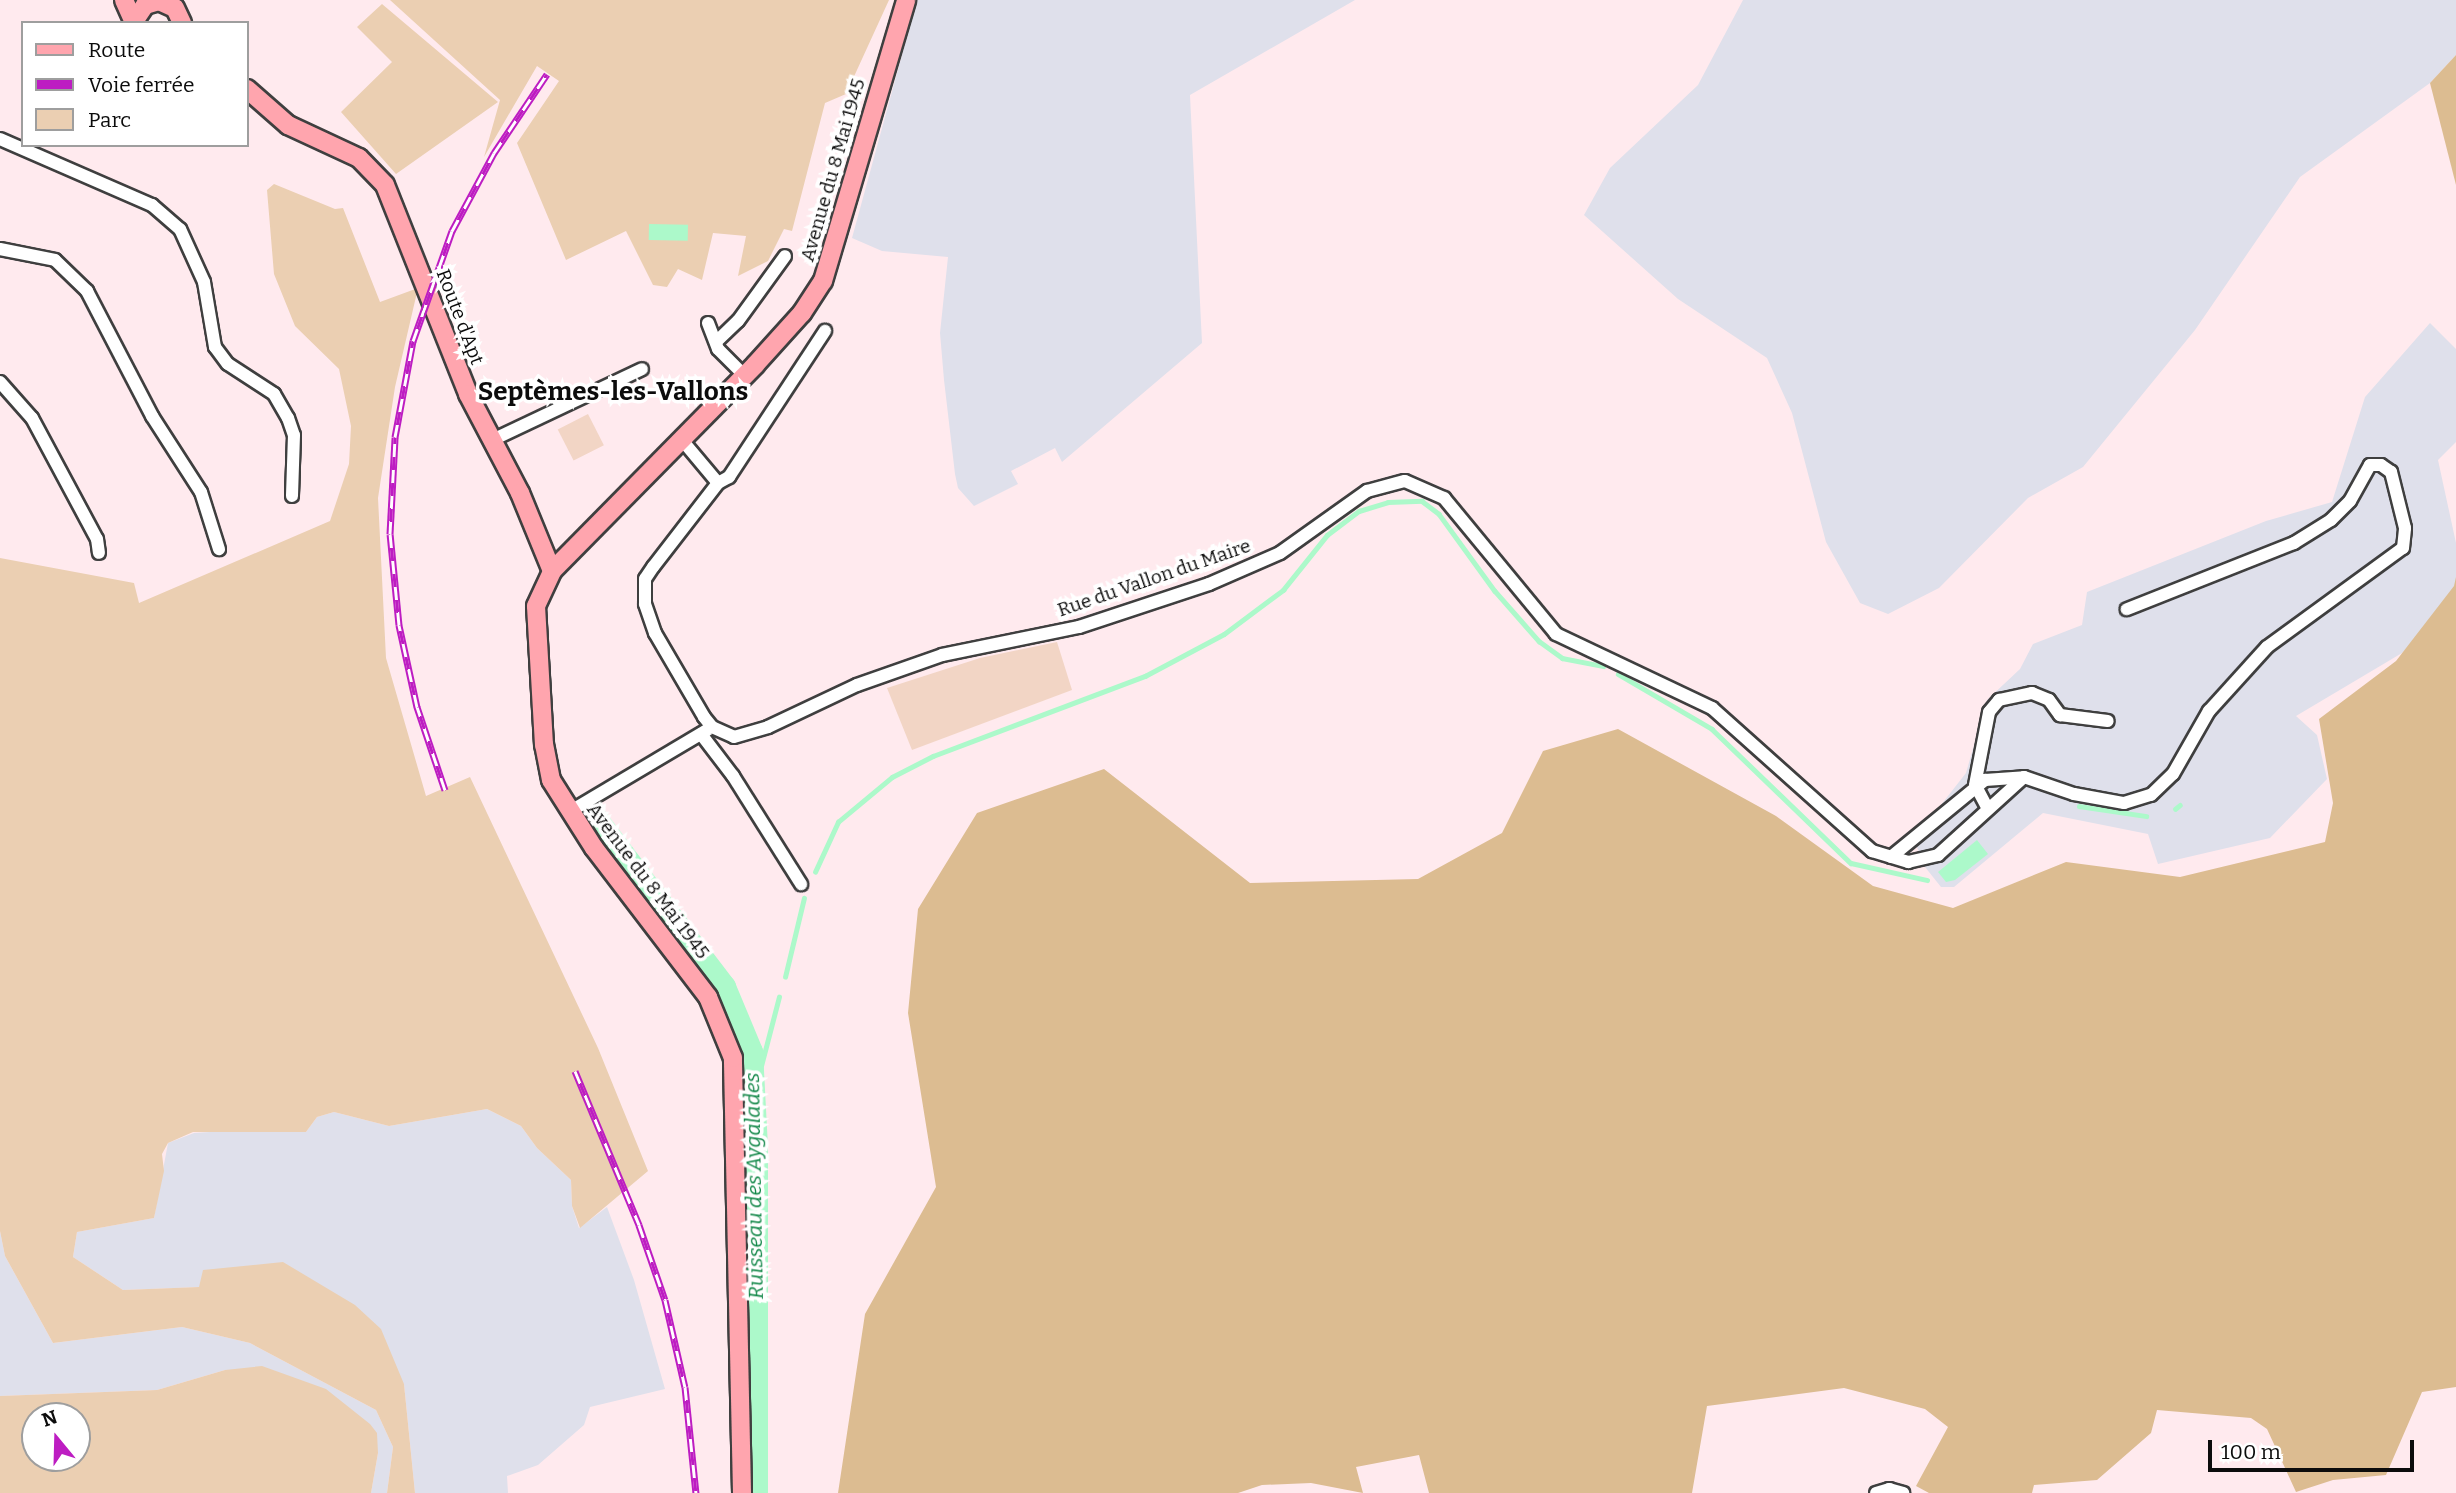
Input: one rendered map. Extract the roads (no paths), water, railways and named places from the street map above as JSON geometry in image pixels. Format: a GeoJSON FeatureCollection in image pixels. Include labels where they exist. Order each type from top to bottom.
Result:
{"type":"FeatureCollection","features":[{"type":"Feature","properties":{"kind":"main road"},"geometry":{"type":"LineString","coordinates":[[124,0],[133,21]]}},
{"type":"Feature","properties":{"kind":"main road","name":"Avenue du 8 Mai 1945"},"geometry":{"type":"LineString","coordinates":[[894,33],[899,0]]}},
{"type":"Feature","properties":{"kind":"main road","name":"Avenue du 8 Mai 1945"},"geometry":{"type":"LineString","coordinates":[[742,1493],[737,1092],[729,1039],[708,997],[569,812],[551,780],[544,745],[536,606],[552,571],[745,376],[802,313],[822,281],[840,234],[894,33],[906,0]]}},
{"type":"Feature","properties":{"kind":"main road"},"geometry":{"type":"LineString","coordinates":[[133,21],[138,11],[152,1],[175,8],[181,21]]}},
{"type":"Feature","properties":{"kind":"main road","name":"Route d'Apt"},"geometry":{"type":"LineString","coordinates":[[248,90],[288,125],[359,158],[374,170],[395,204],[468,394],[490,441],[520,493],[552,571]]}},
{"type":"Feature","properties":{"kind":"main road"},"geometry":{"type":"LineString","coordinates":[[248,104],[295,140],[359,158]]}},
{"type":"Feature","properties":{"kind":"street"},"geometry":{"type":"LineString","coordinates":[[0,139],[152,205],[180,229],[204,282],[215,347],[228,364],[274,394],[288,418],[294,435],[292,496]]}},
{"type":"Feature","properties":{"kind":"street"},"geometry":{"type":"LineString","coordinates":[[0,249],[55,260],[87,291],[152,416],[201,492],[219,549]]}},
{"type":"Feature","properties":{"kind":"street"},"geometry":{"type":"LineString","coordinates":[[717,341],[738,321],[785,256]]}},
{"type":"Feature","properties":{"kind":"street"},"geometry":{"type":"LineString","coordinates":[[708,323],[718,349],[745,376]]}},
{"type":"Feature","properties":{"kind":"street"},"geometry":{"type":"LineString","coordinates":[[801,884],[706,731],[655,633],[644,591],[653,567],[718,483],[729,477],[825,331]]}},
{"type":"Feature","properties":{"kind":"street"},"geometry":{"type":"LineString","coordinates":[[490,441],[642,369]]}},
{"type":"Feature","properties":{"kind":"street"},"geometry":{"type":"LineString","coordinates":[[0,382],[32,418],[97,538],[99,553]]}},
{"type":"Feature","properties":{"kind":"street"},"geometry":{"type":"LineString","coordinates":[[682,440],[718,483]]}},
{"type":"Feature","properties":{"kind":"street"},"geometry":{"type":"LineString","coordinates":[[1891,857],[1915,842],[1975,785],[2005,775],[2024,777],[2074,794],[2124,803],[2137,802],[2163,786],[2209,711],[2267,647],[2403,548],[2405,528],[2390,472],[2381,465],[2370,465],[2350,501],[2331,520],[2294,543],[2127,609]]}},
{"type":"Feature","properties":{"kind":"street","name":"Rue du Vallon du Maire"},"geometry":{"type":"LineString","coordinates":[[706,731],[734,737],[750,734],[857,685],[942,655],[1079,627],[1209,584],[1280,553],[1367,491],[1405,481],[1444,498],[1556,634],[1712,708],[1856,841],[1891,857]]}},
{"type":"Feature","properties":{"kind":"street"},"geometry":{"type":"LineString","coordinates":[[1989,809],[1975,785],[1989,712],[1999,700],[2032,693],[2049,700],[2060,715],[2108,722]]}},
{"type":"Feature","properties":{"kind":"street"},"geometry":{"type":"LineString","coordinates":[[569,812],[706,731]]}},
{"type":"Feature","properties":{"kind":"street"},"geometry":{"type":"LineString","coordinates":[[1891,857],[1908,862],[1938,855],[2024,777]]}},
{"type":"Feature","properties":{"kind":"street"},"geometry":{"type":"LineString","coordinates":[[1876,1493],[1903,1493]]}},
{"type":"Feature","properties":{"kind":"waterway"},"geometry":{"type":"LineString","coordinates":[[815,872],[838,822],[892,777],[933,756],[1145,676],[1224,634],[1283,590],[1327,535],[1359,511],[1388,502],[1422,501],[1439,514],[1495,591],[1539,641],[1562,658],[1603,666]]}},
{"type":"Feature","properties":{"kind":"waterway"},"geometry":{"type":"LineString","coordinates":[[1618,674],[1712,729],[1851,863],[1927,880]]}},
{"type":"Feature","properties":{"kind":"waterway"},"geometry":{"type":"LineString","coordinates":[[2175,809],[2180,805]]}},
{"type":"Feature","properties":{"kind":"waterway","name":"Ruisseau des Aygalades"},"geometry":{"type":"LineString","coordinates":[[586,806],[724,987],[751,1052],[756,1147],[756,1493]]}},
{"type":"Feature","properties":{"kind":"waterway"},"geometry":{"type":"LineString","coordinates":[[2079,806],[2146,816]]}},
{"type":"Feature","properties":{"kind":"waterway"},"geometry":{"type":"LineString","coordinates":[[785,977],[804,898]]}},
{"type":"Feature","properties":{"kind":"waterway"},"geometry":{"type":"LineString","coordinates":[[755,1089],[779,997]]}},
{"type":"Feature","properties":{"kind":"railway"},"geometry":{"type":"LineString","coordinates":[[445,790],[417,707],[399,625],[390,534],[395,437],[413,341],[452,231],[494,153],[547,74]]}},
{"type":"Feature","properties":{"kind":"railway"},"geometry":{"type":"LineString","coordinates":[[575,1071],[639,1225],[665,1300],[685,1387],[696,1493]]}},
{"type":"Feature","properties":{"kind":"district","name":"Septèmes-les-Vallons"},"geometry":{"type":"Point","coordinates":[613,392]}}]}
